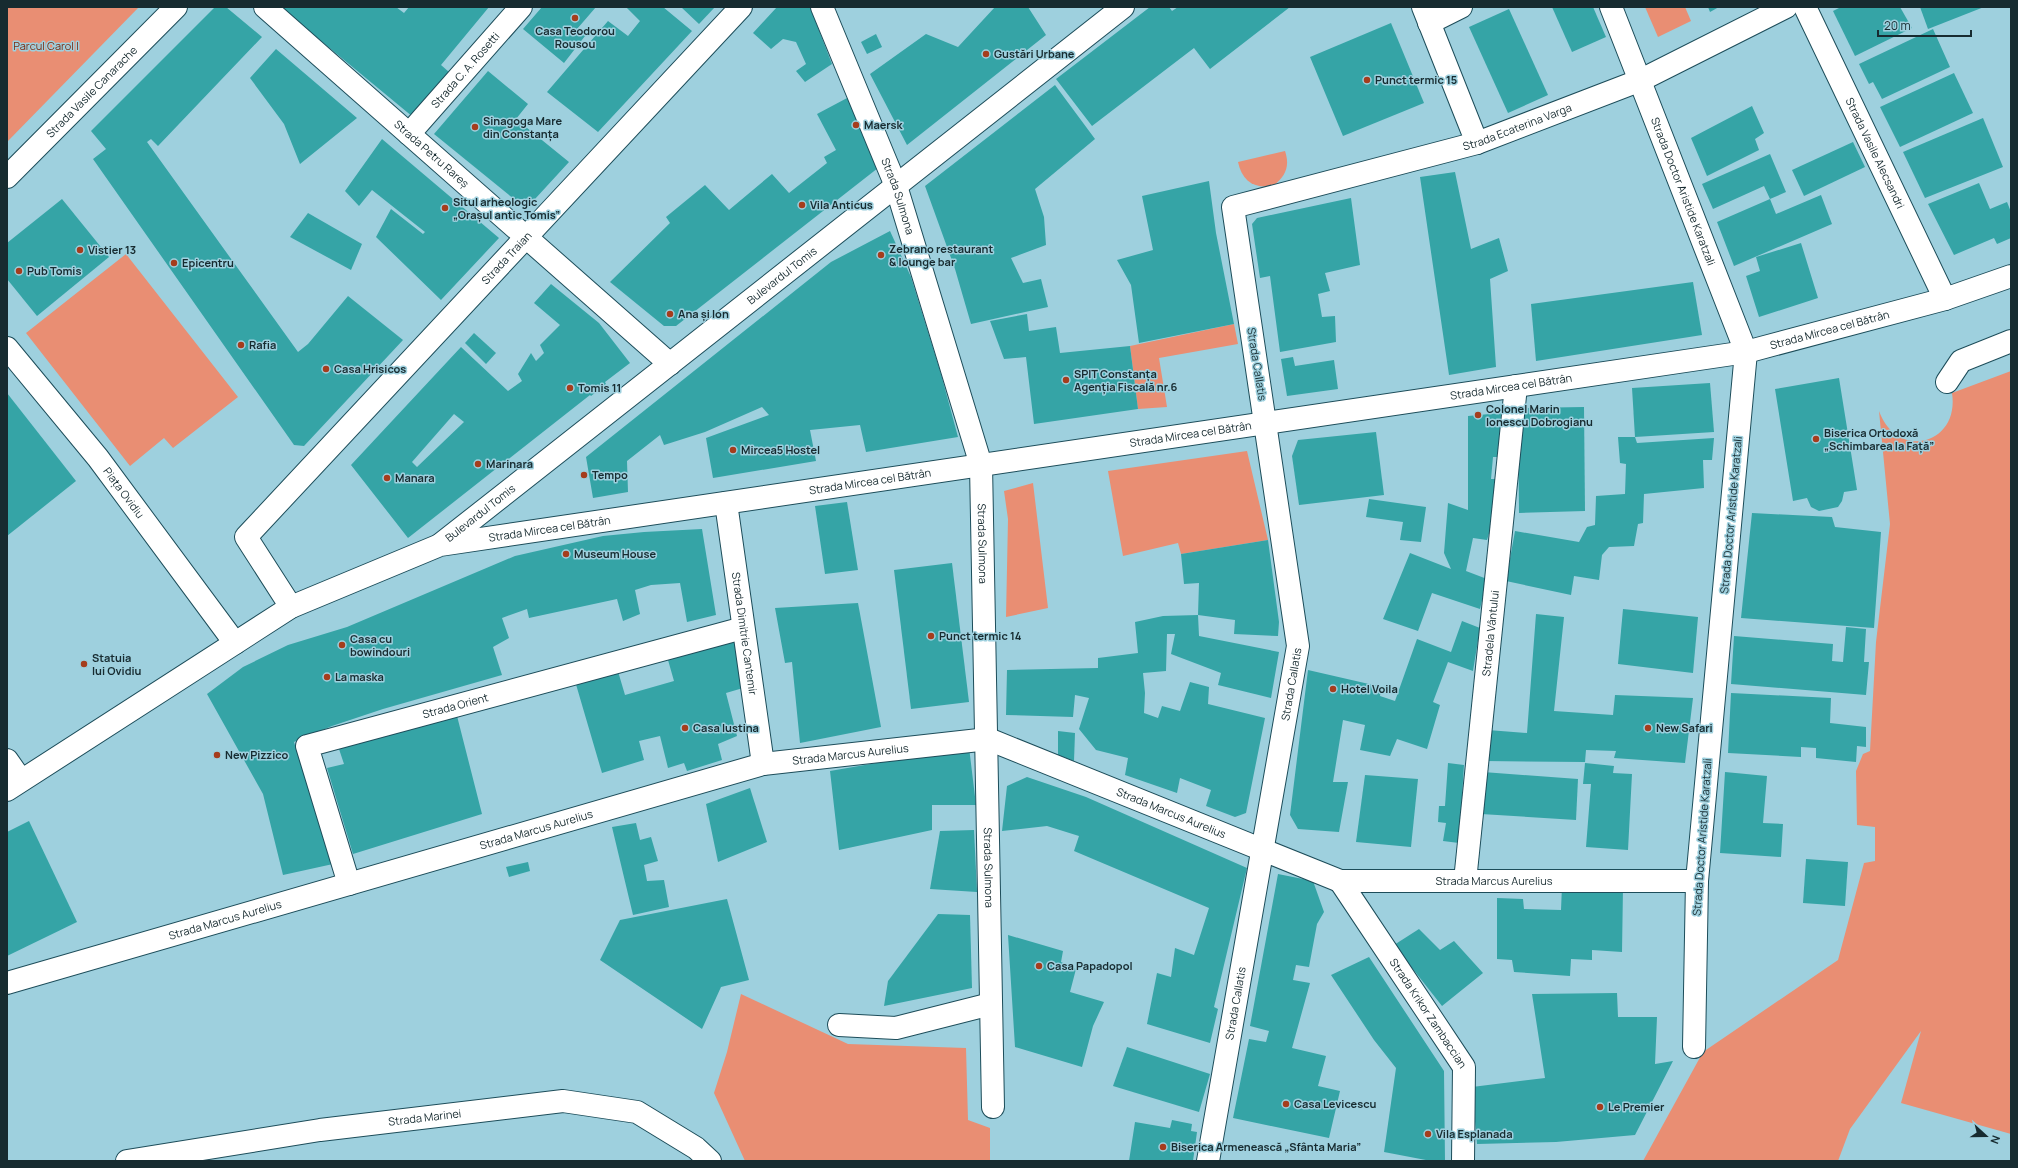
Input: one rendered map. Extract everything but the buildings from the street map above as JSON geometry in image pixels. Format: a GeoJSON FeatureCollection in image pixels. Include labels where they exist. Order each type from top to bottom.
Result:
{"type":"FeatureCollection","features":[{"type":"Feature","properties":{"kind":"street","name":"Strada Vasile Canarache"},"geometry":{"type":"LineString","coordinates":[[7,178],[176,7]]}},
{"type":"Feature","properties":{"kind":"street","name":"Strada Petru Rareș"},"geometry":{"type":"LineString","coordinates":[[265,7],[670,364]]}},
{"type":"Feature","properties":{"kind":"street","name":"Strada C. A. Rosetti"},"geometry":{"type":"LineString","coordinates":[[409,134],[521,7]]}},
{"type":"Feature","properties":{"kind":"street","name":"Strada Traian"},"geometry":{"type":"LineString","coordinates":[[291,607],[246,537],[741,7]]}},
{"type":"Feature","properties":{"kind":"street","name":"Strada Sulmona"},"geometry":{"type":"LineString","coordinates":[[822,7],[896,186],[981,465],[988,740],[993,1107]]}},
{"type":"Feature","properties":{"kind":"street","name":"Bulevardul Tomis"},"geometry":{"type":"LineString","coordinates":[[440,545],[1123,7]]}},
{"type":"Feature","properties":{"kind":"street"},"geometry":{"type":"LineString","coordinates":[[1461,7],[1426,15],[1477,143]]}},
{"type":"Feature","properties":{"kind":"street","name":"Strada Doctor Aristide Karatzali"},"geometry":{"type":"LineString","coordinates":[[1611,7],[1641,80],[1746,352],[1697,881],[1694,1047]]}},
{"type":"Feature","properties":{"kind":"street","name":"Strada Ecaterina Varga"},"geometry":{"type":"LineString","coordinates":[[1233,207],[1477,143],[1641,80],[1786,7]]}},
{"type":"Feature","properties":{"kind":"street","name":"Strada Vasile Alecsandri"},"geometry":{"type":"LineString","coordinates":[[1805,7],[1946,300]]}},
{"type":"Feature","properties":{"kind":"street","name":"Strada Callatis"},"geometry":{"type":"LineString","coordinates":[[1208,1161],[1298,646],[1233,207]]}},
{"type":"Feature","properties":{"kind":"street","name":"Strada Mircea cel Bătrân"},"geometry":{"type":"LineString","coordinates":[[14,785],[291,607],[440,545],[1746,352],[1946,300],[2011,276]]}},
{"type":"Feature","properties":{"kind":"street"},"geometry":{"type":"LineString","coordinates":[[1947,382],[1961,362],[2011,342]]}},
{"type":"Feature","properties":{"kind":"street","name":"Piața Ovidiu"},"geometry":{"type":"LineString","coordinates":[[7,348],[98,458],[235,643]]}},
{"type":"Feature","properties":{"kind":"street","name":"Stradela Vântului"},"geometry":{"type":"LineString","coordinates":[[1464,881],[1516,386]]}},
{"type":"Feature","properties":{"kind":"street","name":"Strada Dimitrie Cantemir"},"geometry":{"type":"LineString","coordinates":[[726,503],[763,764]]}},
{"type":"Feature","properties":{"kind":"street","name":"Strada Orient"},"geometry":{"type":"LineString","coordinates":[[349,884],[307,746],[743,628]]}},
{"type":"Feature","properties":{"kind":"street","name":"Strada Marcus Aurelius"},"geometry":{"type":"LineString","coordinates":[[7,983],[763,764],[988,740],[1340,881],[1697,881]]}},
{"type":"Feature","properties":{"kind":"street"},"geometry":{"type":"LineString","coordinates":[[7,760],[14,785]]}},
{"type":"Feature","properties":{"kind":"street","name":"Strada Krikor Zambaccian"},"geometry":{"type":"LineString","coordinates":[[1340,881],[1464,1067],[1463,1161]]}},
{"type":"Feature","properties":{"kind":"street"},"geometry":{"type":"LineString","coordinates":[[839,1025],[896,1028],[991,1004]]}},
{"type":"Feature","properties":{"kind":"street","name":"Strada Marinei"},"geometry":{"type":"LineString","coordinates":[[127,1161],[320,1130],[563,1101],[636,1112],[696,1148],[710,1161]]}},
{"type":"Feature","properties":{"kind":"green space","name":"Parcul Carol I"},"geometry":{"type":"Polygon","coordinates":[[[7,7],[139,7],[7,142],[7,7]]]}},
{"type":"Feature","properties":{"kind":"green space"},"geometry":{"type":"Polygon","coordinates":[[[1645,7],[1685,7],[1691,21],[1658,37],[1645,7]]]}},
{"type":"Feature","properties":{"kind":"green space"},"geometry":{"type":"Polygon","coordinates":[[[1285,151],[1287,161],[1286,170],[1273,186],[1266,187],[1255,185],[1246,179],[1242,174],[1238,162],[1285,151]]]}},
{"type":"Feature","properties":{"kind":"green space"},"geometry":{"type":"Polygon","coordinates":[[[126,254],[238,397],[173,448],[164,438],[130,466],[26,333],[126,254]]]}},
{"type":"Feature","properties":{"kind":"green space"},"geometry":{"type":"Polygon","coordinates":[[[1234,324],[1238,344],[1159,358],[1167,407],[1138,409],[1130,346],[1234,324]]]}},
{"type":"Feature","properties":{"kind":"green space"},"geometry":{"type":"Polygon","coordinates":[[[2011,371],[2011,1134],[1901,1103],[1921,1031],[1850,1129],[1838,1161],[1643,1161],[1703,1052],[1838,960],[1864,863],[1875,861],[1875,827],[1857,825],[1856,771],[1863,754],[1870,751],[1876,642],[1890,524],[1879,411],[1888,427],[1899,437],[1912,441],[1925,440],[1937,435],[1946,425],[1952,411],[1952,393],[2011,371]]]}},
{"type":"Feature","properties":{"kind":"green space"},"geometry":{"type":"Polygon","coordinates":[[[1247,451],[1268,540],[1181,554],[1178,543],[1123,556],[1108,471],[1247,451]]]}},
{"type":"Feature","properties":{"kind":"green space"},"geometry":{"type":"Polygon","coordinates":[[[1033,483],[1048,608],[1006,617],[1008,519],[1004,491],[1033,483]]]}},
{"type":"Feature","properties":{"kind":"green space"},"geometry":{"type":"Polygon","coordinates":[[[741,994],[848,1044],[966,1048],[968,1120],[990,1128],[990,1161],[745,1161],[714,1093],[727,1052],[741,994]]]}},
{"type":"Feature","properties":{"kind":"place","name":"Casa Teodorou Rousou"},"geometry":{"type":"Point","coordinates":[575,18]}},
{"type":"Feature","properties":{"kind":"place","name":"Gustări Urbane"},"geometry":{"type":"Point","coordinates":[986,54]}},
{"type":"Feature","properties":{"kind":"place","name":"Punct termic 15"},"geometry":{"type":"Point","coordinates":[1367,80]}},
{"type":"Feature","properties":{"kind":"place","name":"Maersk"},"geometry":{"type":"Point","coordinates":[856,125]}},
{"type":"Feature","properties":{"kind":"place","name":"Sinagoga Mare din Constanța"},"geometry":{"type":"Point","coordinates":[475,127]}},
{"type":"Feature","properties":{"kind":"place","name":"Vila Anticus"},"geometry":{"type":"Point","coordinates":[802,205]}},
{"type":"Feature","properties":{"kind":"place","name":"Situl arheologic „Orașul antic Tomis”"},"geometry":{"type":"Point","coordinates":[445,208]}},
{"type":"Feature","properties":{"kind":"place","name":"Vistier 13"},"geometry":{"type":"Point","coordinates":[80,250]}},
{"type":"Feature","properties":{"kind":"place","name":"Zebrano restaurant & lounge bar"},"geometry":{"type":"Point","coordinates":[881,255]}},
{"type":"Feature","properties":{"kind":"place","name":"Epicentru"},"geometry":{"type":"Point","coordinates":[174,263]}},
{"type":"Feature","properties":{"kind":"place","name":"Pub Tomis"},"geometry":{"type":"Point","coordinates":[19,271]}},
{"type":"Feature","properties":{"kind":"place","name":"Ana și Ion"},"geometry":{"type":"Point","coordinates":[670,314]}},
{"type":"Feature","properties":{"kind":"place","name":"Rafia"},"geometry":{"type":"Point","coordinates":[241,345]}},
{"type":"Feature","properties":{"kind":"place","name":"Casa Hrisicos"},"geometry":{"type":"Point","coordinates":[326,369]}},
{"type":"Feature","properties":{"kind":"place","name":"SPIT Constanța Agenția Fiscală nr.6"},"geometry":{"type":"Point","coordinates":[1066,380]}},
{"type":"Feature","properties":{"kind":"place","name":"Tomis 11"},"geometry":{"type":"Point","coordinates":[570,388]}},
{"type":"Feature","properties":{"kind":"place","name":"Colonel Marin Ionescu Dobrogianu"},"geometry":{"type":"Point","coordinates":[1478,415]}},
{"type":"Feature","properties":{"kind":"place","name":"Biserica Ortodoxă „Schimbarea la Față”"},"geometry":{"type":"Point","coordinates":[1816,439]}},
{"type":"Feature","properties":{"kind":"place","name":"Mircea5 Hostel"},"geometry":{"type":"Point","coordinates":[733,450]}},
{"type":"Feature","properties":{"kind":"place","name":"Marinara"},"geometry":{"type":"Point","coordinates":[478,464]}},
{"type":"Feature","properties":{"kind":"place","name":"Tempo"},"geometry":{"type":"Point","coordinates":[584,475]}},
{"type":"Feature","properties":{"kind":"place","name":"Manara"},"geometry":{"type":"Point","coordinates":[387,478]}},
{"type":"Feature","properties":{"kind":"place","name":"Museum House"},"geometry":{"type":"Point","coordinates":[566,554]}},
{"type":"Feature","properties":{"kind":"place","name":"Punct termic 14"},"geometry":{"type":"Point","coordinates":[931,636]}},
{"type":"Feature","properties":{"kind":"place","name":"Casa cu bowindouri"},"geometry":{"type":"Point","coordinates":[342,645]}},
{"type":"Feature","properties":{"kind":"place","name":"Statuia lui Ovidiu"},"geometry":{"type":"Point","coordinates":[84,664]}},
{"type":"Feature","properties":{"kind":"place","name":"La maska"},"geometry":{"type":"Point","coordinates":[327,677]}},
{"type":"Feature","properties":{"kind":"place","name":"Hotel Voila"},"geometry":{"type":"Point","coordinates":[1333,689]}},
{"type":"Feature","properties":{"kind":"place","name":"Casa Iustina"},"geometry":{"type":"Point","coordinates":[685,728]}},
{"type":"Feature","properties":{"kind":"place","name":"New Safari"},"geometry":{"type":"Point","coordinates":[1648,728]}},
{"type":"Feature","properties":{"kind":"place","name":"New Pizzico"},"geometry":{"type":"Point","coordinates":[217,755]}},
{"type":"Feature","properties":{"kind":"place","name":"Casa Papadopol"},"geometry":{"type":"Point","coordinates":[1039,966]}},
{"type":"Feature","properties":{"kind":"place","name":"Casa Levicescu"},"geometry":{"type":"Point","coordinates":[1286,1104]}},
{"type":"Feature","properties":{"kind":"place","name":"Le Premier"},"geometry":{"type":"Point","coordinates":[1600,1107]}},
{"type":"Feature","properties":{"kind":"place","name":"Vila Esplanada"},"geometry":{"type":"Point","coordinates":[1428,1134]}},
{"type":"Feature","properties":{"kind":"place","name":"Biserica Armenească „Sfânta Maria”"},"geometry":{"type":"Point","coordinates":[1163,1147]}}]}
